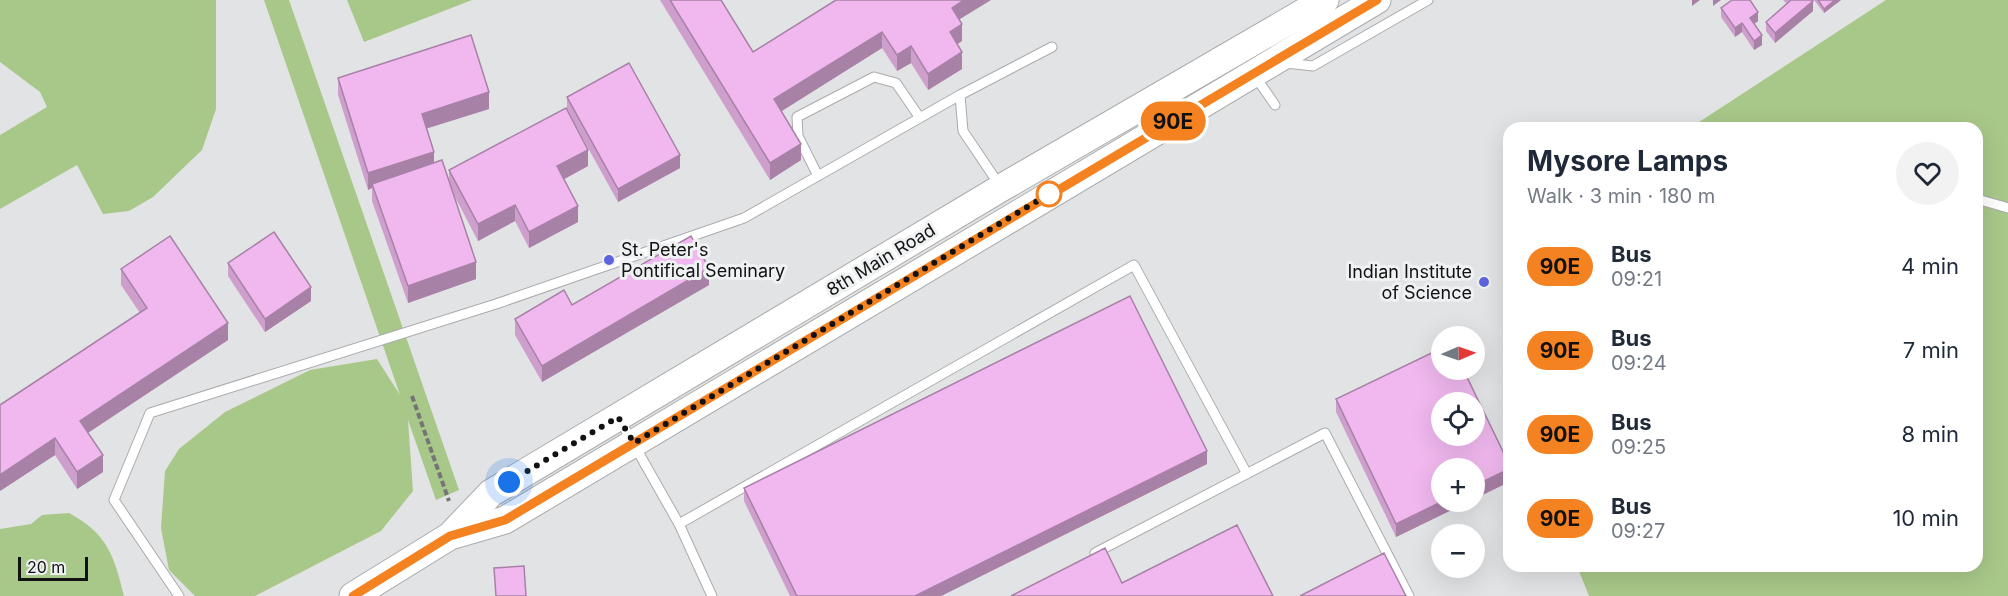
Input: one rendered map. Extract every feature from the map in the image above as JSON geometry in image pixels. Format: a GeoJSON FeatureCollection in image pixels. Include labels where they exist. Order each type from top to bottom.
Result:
{"type":"FeatureCollection","features":[{"type":"Feature","properties":{"kind":"main road","name":"8th Main Road"},"geometry":{"type":"LineString","coordinates":[[353,596],[450,536],[491,493],[1001,188],[1325,0]]}},
{"type":"Feature","properties":{"kind":"main road","name":"8th Main Road"},"geometry":{"type":"LineString","coordinates":[[450,536],[505,520],[1377,0]]}},
{"type":"Feature","properties":{"kind":"lane"},"geometry":{"type":"LineString","coordinates":[[1275,105],[1263,69],[1313,66],[1428,0]]}},
{"type":"Feature","properties":{"kind":"lane"},"geometry":{"type":"LineString","coordinates":[[179,596],[114,500],[150,413],[496,304],[744,218],[960,95],[1052,47]]}},
{"type":"Feature","properties":{"kind":"lane"},"geometry":{"type":"LineString","coordinates":[[818,176],[798,136],[797,117],[874,77],[896,82],[920,118]]}},
{"type":"Feature","properties":{"kind":"lane"},"geometry":{"type":"LineString","coordinates":[[960,95],[963,131],[1001,188]]}},
{"type":"Feature","properties":{"kind":"lane"},"geometry":{"type":"LineString","coordinates":[[1983,201],[2008,208]]}},
{"type":"Feature","properties":{"kind":"lane"},"geometry":{"type":"LineString","coordinates":[[679,524],[1134,265],[1247,474]]}},
{"type":"Feature","properties":{"kind":"lane"},"geometry":{"type":"LineString","coordinates":[[618,417],[679,524],[712,596]]}},
{"type":"Feature","properties":{"kind":"lane"},"geometry":{"type":"LineString","coordinates":[[1088,557],[1325,433],[1409,596]]}},
{"type":"Feature","properties":{"kind":"path"},"geometry":{"type":"LineString","coordinates":[[412,396],[449,501]]}},
{"type":"Feature","properties":{"kind":"green space"},"geometry":{"type":"Polygon","coordinates":[[[0,0],[216,0],[216,109],[202,150],[153,197],[129,211],[103,214],[77,165],[0,209],[0,135],[47,107],[40,92],[0,62],[0,0]]]}},
{"type":"Feature","properties":{"kind":"green space"},"geometry":{"type":"Polygon","coordinates":[[[264,0],[289,0],[459,490],[436,500],[408,420],[413,491],[381,531],[255,596],[195,596],[169,570],[161,528],[165,471],[179,449],[225,412],[310,370],[377,359],[400,395],[264,0]]]}},
{"type":"Feature","properties":{"kind":"green space"},"geometry":{"type":"Polygon","coordinates":[[[347,0],[472,0],[364,42],[347,0]]]}},
{"type":"Feature","properties":{"kind":"green space"},"geometry":{"type":"Polygon","coordinates":[[[1886,0],[2008,0],[2008,596],[1589,596],[1579,572],[1983,572],[1983,122],[1699,122],[1886,0]]]}},
{"type":"Feature","properties":{"kind":"green space"},"geometry":{"type":"Polygon","coordinates":[[[69,513],[93,529],[107,547],[117,569],[124,596],[0,596],[0,529],[31,524],[42,515],[69,513]]]}},
{"type":"Feature","properties":{"kind":"building"},"geometry":{"type":"Polygon","coordinates":[[[670,0],[721,0],[753,52],[836,0],[964,0],[952,8],[962,24],[950,32],[962,52],[928,74],[911,46],[897,55],[882,32],[774,99],[801,144],[770,163],[670,0]]]}},
{"type":"Feature","properties":{"kind":"building"},"geometry":{"type":"Polygon","coordinates":[[[1732,0],[1750,0],[1758,12],[1750,18],[1762,35],[1754,41],[1742,23],[1735,28],[1721,8],[1732,0]]]}},
{"type":"Feature","properties":{"kind":"building"},"geometry":{"type":"Polygon","coordinates":[[[1791,0],[1813,1],[1775,33],[1766,22],[1791,0]]]}},
{"type":"Feature","properties":{"kind":"building"},"geometry":{"type":"Polygon","coordinates":[[[1818,0],[1835,0],[1824,9],[1818,0]]]}},
{"type":"Feature","properties":{"kind":"building"},"geometry":{"type":"Polygon","coordinates":[[[471,35],[489,92],[422,114],[434,152],[368,173],[338,78],[471,35]]]}},
{"type":"Feature","properties":{"kind":"building"},"geometry":{"type":"Polygon","coordinates":[[[629,63],[680,155],[618,189],[567,97],[629,63]]]}},
{"type":"Feature","properties":{"kind":"building"},"geometry":{"type":"Polygon","coordinates":[[[566,108],[588,150],[557,166],[578,206],[529,232],[515,205],[478,224],[449,170],[566,108]]]}},
{"type":"Feature","properties":{"kind":"building"},"geometry":{"type":"Polygon","coordinates":[[[442,160],[476,262],[408,286],[372,184],[442,160]]]}},
{"type":"Feature","properties":{"kind":"building"},"geometry":{"type":"Polygon","coordinates":[[[274,232],[311,287],[265,319],[228,263],[274,232]]]}},
{"type":"Feature","properties":{"kind":"building"},"geometry":{"type":"Polygon","coordinates":[[[170,236],[228,323],[80,421],[103,455],[77,472],[55,438],[0,475],[0,405],[147,308],[121,269],[170,236]]]}},
{"type":"Feature","properties":{"kind":"building"},"geometry":{"type":"Polygon","coordinates":[[[691,236],[709,268],[542,366],[515,319],[564,290],[572,305],[691,236]]]}},
{"type":"Feature","properties":{"kind":"building"},"geometry":{"type":"Polygon","coordinates":[[[1130,296],[1207,451],[915,596],[797,596],[744,488],[1130,296]]]}},
{"type":"Feature","properties":{"kind":"building"},"geometry":{"type":"Polygon","coordinates":[[[1431,353],[1431,380],[1468,380],[1474,392],[1431,392],[1431,446],[1485,446],[1485,414],[1503,452],[1503,472],[1485,481],[1485,458],[1431,458],[1431,507],[1396,524],[1336,399],[1431,353]]]}},
{"type":"Feature","properties":{"kind":"building"},"geometry":{"type":"Polygon","coordinates":[[[1237,525],[1273,596],[1011,596],[1105,548],[1122,583],[1237,525]]]}},
{"type":"Feature","properties":{"kind":"building"},"geometry":{"type":"Polygon","coordinates":[[[1384,553],[1406,596],[1300,596],[1384,553]]]}},
{"type":"Feature","properties":{"kind":"building"},"geometry":{"type":"Polygon","coordinates":[[[524,566],[526,596],[496,596],[494,568],[524,566]]]}},
{"type":"Feature","properties":{"kind":"bus line","name":"90E"},"geometry":{"type":"LineString","coordinates":[[353,596],[450,536],[505,520],[1377,0]]}},
{"type":"Feature","properties":{"kind":"place","name":"St. Peter's Pontifical Seminary"},"geometry":{"type":"Point","coordinates":[609,260]}},
{"type":"Feature","properties":{"kind":"place","name":"Indian Institute of Science"},"geometry":{"type":"Point","coordinates":[1484,282]}},
{"type":"Feature","properties":{"kind":"route"},"geometry":{"type":"LineString","coordinates":[[509,482],[618,417],[634,443],[1049,194]]}}]}
